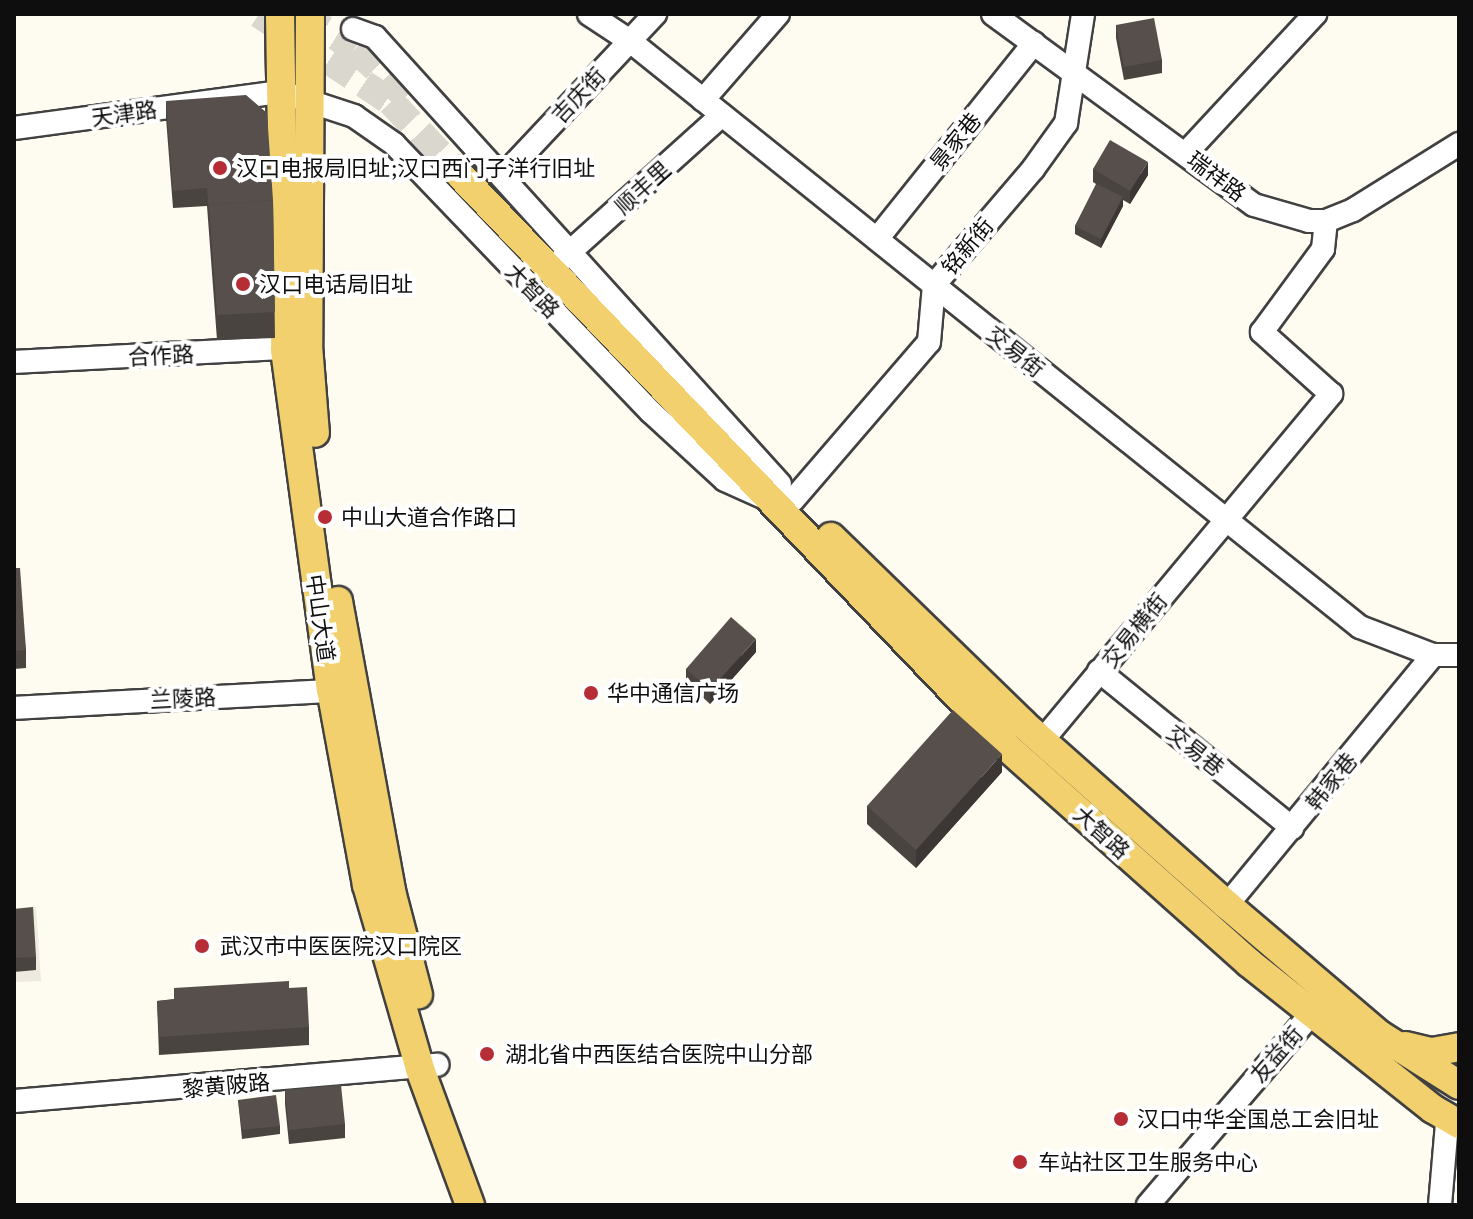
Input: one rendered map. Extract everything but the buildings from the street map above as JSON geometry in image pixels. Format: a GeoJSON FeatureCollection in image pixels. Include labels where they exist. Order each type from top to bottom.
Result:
{"type":"FeatureCollection","features":[{"type":"Feature","properties":{"kind":"main road","name":"中山大道"},"geometry":{"type":"LineString","coordinates":[[280,14],[281,92],[297,347],[325,517],[341,690],[391,891],[428,1067],[470,1205]]}},
{"type":"Feature","properties":{"kind":"main road","name":"中山大道"},"geometry":{"type":"LineString","coordinates":[[297,347],[309,102],[310,14]]}},
{"type":"Feature","properties":{"kind":"main road","name":"大智路"},"geometry":{"type":"LineString","coordinates":[[480,173],[566,256],[1008,748],[1248,962],[1455,1128]]}},
{"type":"Feature","properties":{"kind":"main road","name":"大智路"},"geometry":{"type":"LineString","coordinates":[[480,173],[635,361],[1042,741],[1380,1035],[1459,1085]]}},
{"type":"Feature","properties":{"kind":"main road"},"geometry":{"type":"LineString","coordinates":[[1380,1035],[1432,1052],[1459,1047]]}},
{"type":"Feature","properties":{"kind":"main road","name":"中山大道"},"geometry":{"type":"LineString","coordinates":[[428,1067],[487,1205]]}},
{"type":"Feature","properties":{"kind":"street","name":"交易街"},"geometry":{"type":"LineString","coordinates":[[589,14],[630,41],[1360,627],[1433,655],[1459,655]]}},
{"type":"Feature","properties":{"kind":"street","name":"吉庆街"},"geometry":{"type":"LineString","coordinates":[[480,173],[630,41],[655,14]]}},
{"type":"Feature","properties":{"kind":"street"},"geometry":{"type":"LineString","coordinates":[[703,100],[778,14]]}},
{"type":"Feature","properties":{"kind":"street","name":"瑞祥路"},"geometry":{"type":"LineString","coordinates":[[993,14],[1254,205],[1309,221],[1326,221]]}},
{"type":"Feature","properties":{"kind":"street","name":"铭新街"},"geometry":{"type":"LineString","coordinates":[[783,496],[929,342],[934,285],[1033,169],[1066,123],[1083,14]]}},
{"type":"Feature","properties":{"kind":"street"},"geometry":{"type":"LineString","coordinates":[[1186,153],[1315,14]]}},
{"type":"Feature","properties":{"kind":"street","name":"大智路"},"geometry":{"type":"LineString","coordinates":[[353,29],[375,37],[480,173]]}},
{"type":"Feature","properties":{"kind":"street","name":"景家巷"},"geometry":{"type":"LineString","coordinates":[[877,239],[1034,43]]}},
{"type":"Feature","properties":{"kind":"street","name":"大智路"},"geometry":{"type":"LineString","coordinates":[[281,92],[354,116],[394,144],[651,412],[725,480],[783,496]]}},
{"type":"Feature","properties":{"kind":"street","name":"天津路"},"geometry":{"type":"LineString","coordinates":[[14,128],[281,92]]}},
{"type":"Feature","properties":{"kind":"street","name":"顺丰里"},"geometry":{"type":"LineString","coordinates":[[566,256],[722,115]]}},
{"type":"Feature","properties":{"kind":"street"},"geometry":{"type":"LineString","coordinates":[[1326,221],[1353,210],[1459,144]]}},
{"type":"Feature","properties":{"kind":"street","name":"交易横街"},"geometry":{"type":"LineString","coordinates":[[1042,741],[1331,394],[1262,332],[1323,249],[1326,221]]}},
{"type":"Feature","properties":{"kind":"street","name":"合作路"},"geometry":{"type":"LineString","coordinates":[[14,362],[297,347]]}},
{"type":"Feature","properties":{"kind":"street","name":"韩家巷"},"geometry":{"type":"LineString","coordinates":[[1227,905],[1433,655]]}},
{"type":"Feature","properties":{"kind":"street","name":"交易巷"},"geometry":{"type":"LineString","coordinates":[[1099,671],[1292,828]]}},
{"type":"Feature","properties":{"kind":"street","name":"兰陵路"},"geometry":{"type":"LineString","coordinates":[[14,708],[341,690]]}},
{"type":"Feature","properties":{"kind":"street","name":"友益街"},"geometry":{"type":"LineString","coordinates":[[1148,1205],[1312,1013]]}},
{"type":"Feature","properties":{"kind":"street","name":"黎黄陂路"},"geometry":{"type":"LineString","coordinates":[[14,1101],[428,1067]]}},
{"type":"Feature","properties":{"kind":"street"},"geometry":{"type":"LineString","coordinates":[[1440,1205],[1455,1128]]}},
{"type":"Feature","properties":{"kind":"shaded area"},"geometry":{"type":"Polygon","coordinates":[[[36,907],[41,981],[14,982],[14,908],[36,907]]]}},
{"type":"Feature","properties":{"kind":"tunnel"},"geometry":{"type":"LineString","coordinates":[[259,14],[391,102],[461,176]]}},
{"type":"Feature","properties":{"kind":"tunnel"},"geometry":{"type":"LineString","coordinates":[[301,14],[355,49],[411,101]]}},
{"type":"Feature","properties":{"kind":"place","name":"汉口电报局旧址;汉口西门子洋行旧址"},"geometry":{"type":"Point","coordinates":[220,168]}},
{"type":"Feature","properties":{"kind":"place","name":"汉口电话局旧址"},"geometry":{"type":"Point","coordinates":[243,284]}},
{"type":"Feature","properties":{"kind":"place","name":"中山大道合作路口"},"geometry":{"type":"Point","coordinates":[325,517]}},
{"type":"Feature","properties":{"kind":"place","name":"华中通信广场"},"geometry":{"type":"Point","coordinates":[591,693]}},
{"type":"Feature","properties":{"kind":"place","name":"武汉市中医医院汉口院区"},"geometry":{"type":"Point","coordinates":[202,946]}},
{"type":"Feature","properties":{"kind":"place","name":"湖北省中西医结合医院中山分部"},"geometry":{"type":"Point","coordinates":[487,1054]}},
{"type":"Feature","properties":{"kind":"place","name":"汉口中华全国总工会旧址"},"geometry":{"type":"Point","coordinates":[1121,1119]}},
{"type":"Feature","properties":{"kind":"place","name":"车站社区卫生服务中心"},"geometry":{"type":"Point","coordinates":[1020,1162]}}]}
